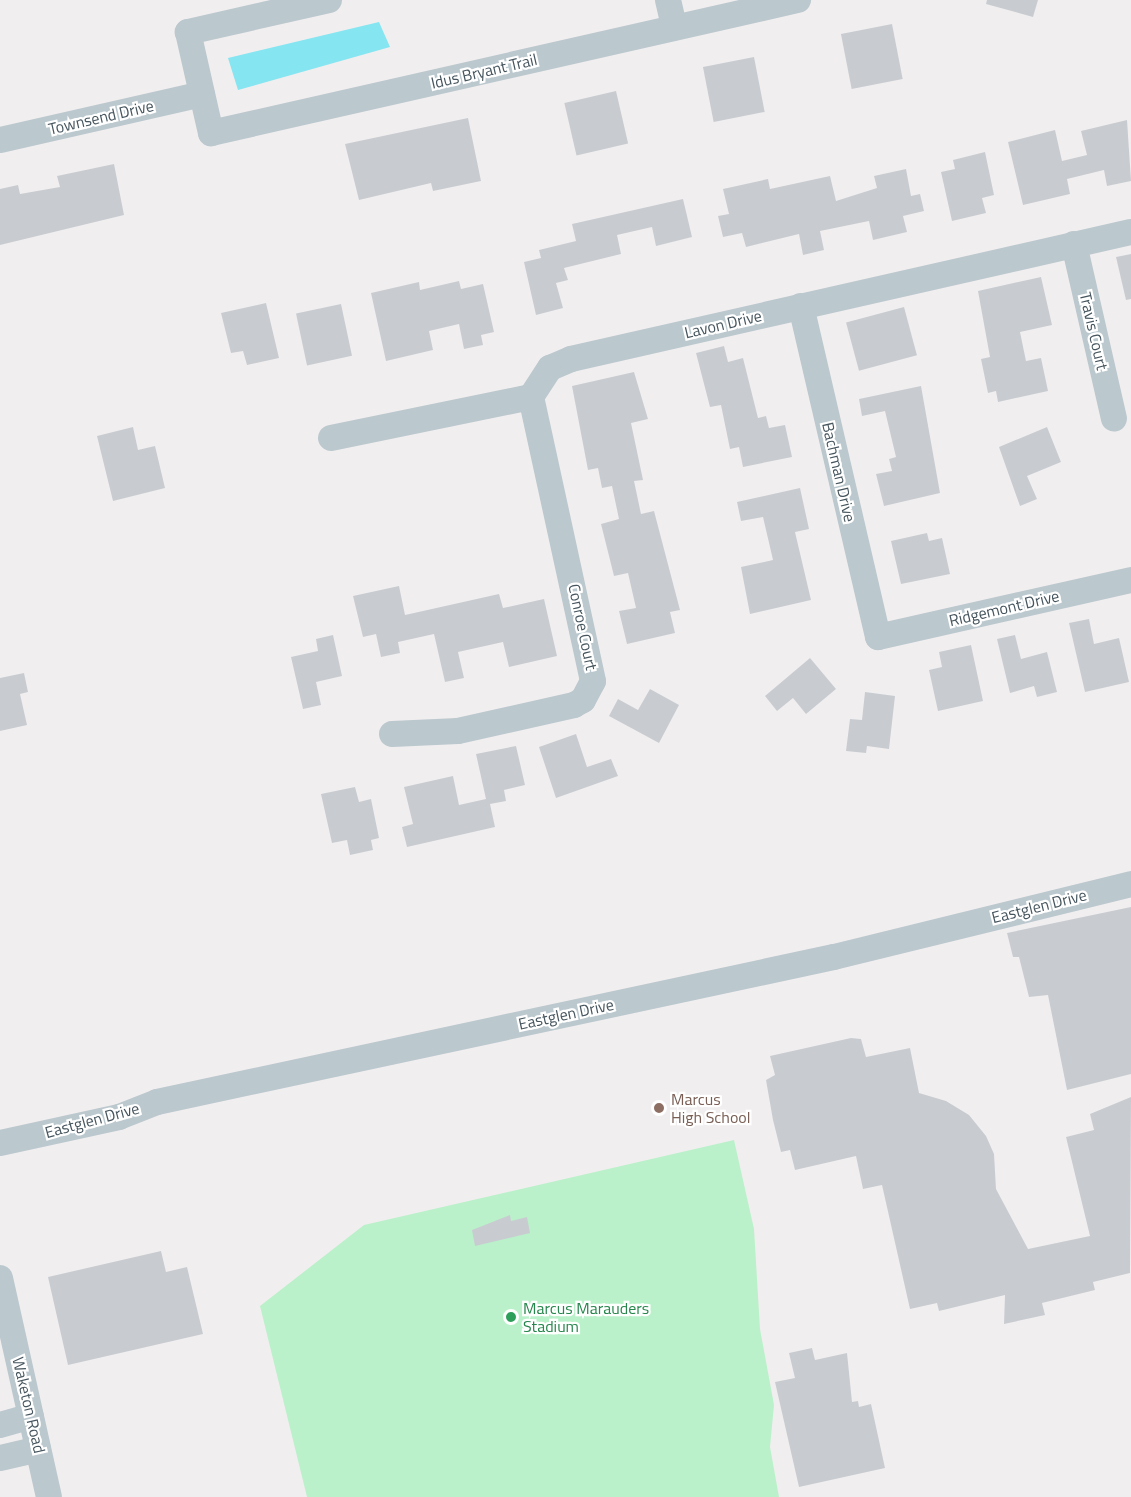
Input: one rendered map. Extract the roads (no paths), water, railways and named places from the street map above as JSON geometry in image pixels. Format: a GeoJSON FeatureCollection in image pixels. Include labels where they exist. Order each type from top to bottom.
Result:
{"type":"FeatureCollection","features":[{"type":"Feature","properties":{"kind":"street"},"geometry":{"type":"LineString","coordinates":[[201,94],[188,32],[329,0]]}},
{"type":"Feature","properties":{"kind":"street"},"geometry":{"type":"LineString","coordinates":[[668,0],[674,27]]}},
{"type":"Feature","properties":{"kind":"street","name":"Idus Bryant Trail"},"geometry":{"type":"LineString","coordinates":[[201,94],[211,133],[798,0]]}},
{"type":"Feature","properties":{"kind":"street","name":"Townsend Drive"},"geometry":{"type":"LineString","coordinates":[[0,140],[201,94]]}},
{"type":"Feature","properties":{"kind":"street","name":"Lavon Drive"},"geometry":{"type":"LineString","coordinates":[[531,397],[550,369],[571,359],[1131,232]]}},
{"type":"Feature","properties":{"kind":"street","name":"Travis Court"},"geometry":{"type":"LineString","coordinates":[[1074,244],[1114,418]]}},
{"type":"Feature","properties":{"kind":"street","name":"Bachman Drive"},"geometry":{"type":"LineString","coordinates":[[801,306],[878,637]]}},
{"type":"Feature","properties":{"kind":"street"},"geometry":{"type":"LineString","coordinates":[[331,438],[531,397]]}},
{"type":"Feature","properties":{"kind":"street","name":"Conroe Court"},"geometry":{"type":"LineString","coordinates":[[392,734],[458,731],[574,705],[584,700],[593,681],[531,397]]}},
{"type":"Feature","properties":{"kind":"street","name":"Ridgemont Drive"},"geometry":{"type":"LineString","coordinates":[[878,637],[1131,580]]}},
{"type":"Feature","properties":{"kind":"street","name":"Eastglen Drive"},"geometry":{"type":"LineString","coordinates":[[0,1143],[119,1117],[157,1102],[834,957],[1131,884]]}},
{"type":"Feature","properties":{"kind":"street","name":"Waketon Road"},"geometry":{"type":"LineString","coordinates":[[0,1278],[49,1497]]}},
{"type":"Feature","properties":{"kind":"street"},"geometry":{"type":"LineString","coordinates":[[0,1425],[31,1416]]}},
{"type":"Feature","properties":{"kind":"street"},"geometry":{"type":"LineString","coordinates":[[0,1458],[39,1449]]}},
{"type":"Feature","properties":{"kind":"water"},"geometry":{"type":"Polygon","coordinates":[[[379,22],[390,47],[238,90],[228,58],[379,22]]]}},
{"type":"Feature","properties":{"kind":"place","name":"Marcus High School"},"geometry":{"type":"Point","coordinates":[659,1108]}},
{"type":"Feature","properties":{"kind":"place","name":"Marcus Marauders Stadium"},"geometry":{"type":"Point","coordinates":[511,1317]}}]}
